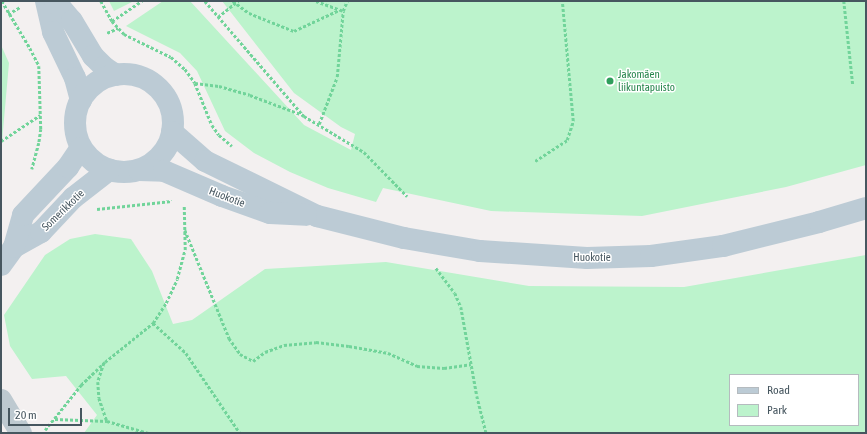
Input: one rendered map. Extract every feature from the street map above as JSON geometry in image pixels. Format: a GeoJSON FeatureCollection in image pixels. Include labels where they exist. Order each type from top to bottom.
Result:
{"type":"FeatureCollection","features":[{"type":"Feature","properties":{"kind":"main road"},"geometry":{"type":"LineString","coordinates":[[46,1],[53,32],[75,78],[81,100]]}},
{"type":"Feature","properties":{"kind":"main road"},"geometry":{"type":"LineString","coordinates":[[55,1],[72,21],[93,56],[104,67],[116,74],[133,75],[149,80],[161,91],[170,105],[172,132],[168,144],[162,154],[153,163],[139,170],[124,172],[110,170],[97,164],[81,148],[76,135],[75,120],[81,100],[87,90],[96,83],[116,74]]}},
{"type":"Feature","properties":{"kind":"main road","name":"Huokotie"},"geometry":{"type":"LineString","coordinates":[[172,132],[205,161],[317,216]]}},
{"type":"Feature","properties":{"kind":"main road","name":"Somerikkotie"},"geometry":{"type":"LineString","coordinates":[[1,265],[14,247],[23,215],[68,167],[81,148]]}},
{"type":"Feature","properties":{"kind":"main road","name":"Somerikkotie"},"geometry":{"type":"LineString","coordinates":[[14,247],[41,232],[73,198],[110,170]]}},
{"type":"Feature","properties":{"kind":"main road","name":"Huokotie"},"geometry":{"type":"LineString","coordinates":[[139,170],[164,171],[222,196],[270,213],[317,216],[404,238],[480,251],[587,258],[651,256],[723,246],[819,222],[866,208]]}},
{"type":"Feature","properties":{"kind":"street"},"geometry":{"type":"LineString","coordinates":[[3,408],[21,433]]}},
{"type":"Feature","properties":{"kind":"path"},"geometry":{"type":"LineString","coordinates":[[2,1],[8,14],[30,48],[38,66],[41,115],[40,143],[35,163],[29,175]]}},
{"type":"Feature","properties":{"kind":"path"},"geometry":{"type":"LineString","coordinates":[[101,1],[112,21],[124,34],[171,57],[185,70],[195,83],[212,125],[219,135],[236,149]]}},
{"type":"Feature","properties":{"kind":"path"},"geometry":{"type":"LineString","coordinates":[[112,21],[142,1]]}},
{"type":"Feature","properties":{"kind":"path"},"geometry":{"type":"LineString","coordinates":[[205,1],[304,116]]}},
{"type":"Feature","properties":{"kind":"path"},"geometry":{"type":"LineString","coordinates":[[316,1],[343,11]]}},
{"type":"Feature","properties":{"kind":"path"},"geometry":{"type":"LineString","coordinates":[[319,124],[338,77],[343,11],[347,1]]}},
{"type":"Feature","properties":{"kind":"path"},"geometry":{"type":"LineString","coordinates":[[535,161],[567,140],[573,121],[562,1]]}},
{"type":"Feature","properties":{"kind":"path"},"geometry":{"type":"LineString","coordinates":[[844,1],[853,85]]}},
{"type":"Feature","properties":{"kind":"path"},"geometry":{"type":"LineString","coordinates":[[218,17],[235,2],[250,13],[294,31],[339,10]]}},
{"type":"Feature","properties":{"kind":"path"},"geometry":{"type":"LineString","coordinates":[[8,14],[20,7]]}},
{"type":"Feature","properties":{"kind":"path"},"geometry":{"type":"LineString","coordinates":[[195,83],[219,86],[250,95],[304,116],[364,152],[407,196]]}},
{"type":"Feature","properties":{"kind":"path"},"geometry":{"type":"LineString","coordinates":[[1,141],[41,115]]}},
{"type":"Feature","properties":{"kind":"path"},"geometry":{"type":"LineString","coordinates":[[96,210],[178,200]]}},
{"type":"Feature","properties":{"kind":"path"},"geometry":{"type":"LineString","coordinates":[[47,428],[81,385],[105,362],[153,323],[166,303],[177,279],[185,250],[184,204]]}},
{"type":"Feature","properties":{"kind":"path"},"geometry":{"type":"LineString","coordinates":[[185,230],[229,338],[240,354],[253,361],[265,352],[284,345],[316,342],[388,353],[417,366],[444,368],[471,364]]}},
{"type":"Feature","properties":{"kind":"path"},"geometry":{"type":"LineString","coordinates":[[434,266],[455,293],[461,306],[471,364],[486,433]]}},
{"type":"Feature","properties":{"kind":"path"},"geometry":{"type":"LineString","coordinates":[[153,323],[186,353],[240,433]]}},
{"type":"Feature","properties":{"kind":"path"},"geometry":{"type":"LineString","coordinates":[[105,362],[98,382],[99,398],[108,420]]}},
{"type":"Feature","properties":{"kind":"path"},"geometry":{"type":"LineString","coordinates":[[55,419],[108,420],[148,433]]}},
{"type":"Feature","properties":{"kind":"green space"},"geometry":{"type":"Polygon","coordinates":[[[109,1],[134,1],[114,11],[109,1]]]}},
{"type":"Feature","properties":{"kind":"green space","name":"Jakomäen liikuntapuisto"},"geometry":{"type":"Polygon","coordinates":[[[163,1],[190,1],[304,125],[351,150],[355,134],[341,127],[294,93],[222,1],[866,1],[866,165],[786,187],[642,216],[491,211],[383,188],[376,202],[328,188],[290,172],[254,153],[225,131],[197,71],[180,53],[126,26],[163,1]]]}},
{"type":"Feature","properties":{"kind":"green space"},"geometry":{"type":"Polygon","coordinates":[[[1,45],[9,63],[1,153],[1,45]]]}},
{"type":"Feature","properties":{"kind":"green space"},"geometry":{"type":"Polygon","coordinates":[[[95,234],[131,239],[152,271],[173,324],[192,320],[265,269],[386,262],[529,286],[684,287],[866,255],[866,433],[84,433],[97,415],[66,376],[32,379],[10,346],[4,315],[45,255],[70,239],[95,234]]]}},
{"type":"Feature","properties":{"kind":"place","name":"Jakomäen liikuntapuisto"},"geometry":{"type":"Point","coordinates":[610,81]}}]}
